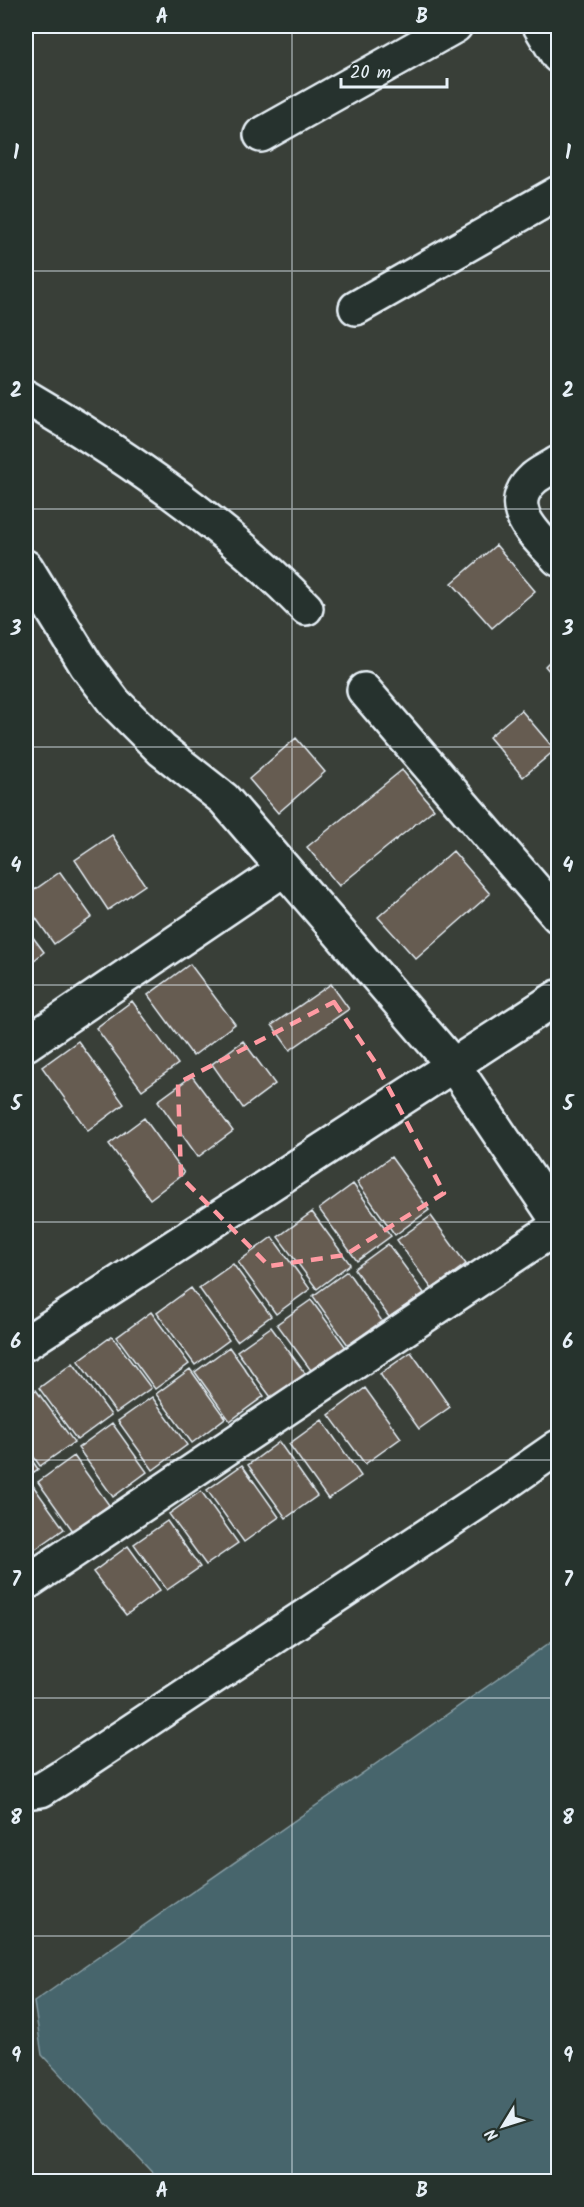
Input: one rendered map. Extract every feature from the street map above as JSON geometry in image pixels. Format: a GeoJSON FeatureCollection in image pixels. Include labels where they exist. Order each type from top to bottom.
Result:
{"type":"FeatureCollection","features":[{"type":"Feature","properties":{"kind":"street"},"geometry":{"type":"LineString","coordinates":[[261,135],[455,26]]}},
{"type":"Feature","properties":{"kind":"street"},"geometry":{"type":"LineString","coordinates":[[540,26],[558,56]]}},
{"type":"Feature","properties":{"kind":"street"},"geometry":{"type":"LineString","coordinates":[[356,308],[558,193]]}},
{"type":"Feature","properties":{"kind":"street"},"geometry":{"type":"LineString","coordinates":[[26,397],[88,434],[207,520],[270,571],[306,608]]}},
{"type":"Feature","properties":{"kind":"street"},"geometry":{"type":"LineString","coordinates":[[558,463],[534,478],[523,492],[520,509],[528,526],[558,559]]}},
{"type":"Feature","properties":{"kind":"street"},"geometry":{"type":"LineString","coordinates":[[26,567],[86,665],[115,703],[162,750],[224,799],[454,1066],[558,1221]]}},
{"type":"Feature","properties":{"kind":"street"},"geometry":{"type":"LineString","coordinates":[[364,690],[558,916]]}},
{"type":"Feature","properties":{"kind":"street"},"geometry":{"type":"LineString","coordinates":[[26,1044],[284,869]]}},
{"type":"Feature","properties":{"kind":"street"},"geometry":{"type":"LineString","coordinates":[[26,1343],[558,998]]}},
{"type":"Feature","properties":{"kind":"street"},"geometry":{"type":"LineString","coordinates":[[26,1583],[558,1226]]}},
{"type":"Feature","properties":{"kind":"street"},"geometry":{"type":"LineString","coordinates":[[26,1792],[41,1790],[62,1777],[495,1491],[558,1446]]}},
{"type":"Feature","properties":{"kind":"highlighted area"},"geometry":{"type":"Polygon","coordinates":[[[334,1002],[375,1062],[444,1193],[345,1255],[269,1266],[181,1177],[178,1083],[334,1002]]]}},
{"type":"Feature","properties":{"kind":"water"},"geometry":{"type":"Polygon","coordinates":[[[558,1637],[558,2181],[160,2181],[42,2055],[34,2002],[558,1637]]]}},
{"type":"Feature","properties":{"kind":"building"},"geometry":{"type":"Polygon","coordinates":[[[496,545],[535,591],[492,628],[452,583],[496,545]]]}},
{"type":"Feature","properties":{"kind":"building"},"geometry":{"type":"Polygon","coordinates":[[[558,653],[558,681],[545,666],[558,653]]]}},
{"type":"Feature","properties":{"kind":"building"},"geometry":{"type":"Polygon","coordinates":[[[521,710],[555,750],[523,777],[489,737],[521,710]]]}},
{"type":"Feature","properties":{"kind":"building"},"geometry":{"type":"Polygon","coordinates":[[[296,738],[325,772],[278,813],[249,779],[296,738]]]}},
{"type":"Feature","properties":{"kind":"building"},"geometry":{"type":"Polygon","coordinates":[[[402,770],[434,809],[339,886],[307,847],[402,770]]]}},
{"type":"Feature","properties":{"kind":"building"},"geometry":{"type":"Polygon","coordinates":[[[112,835],[145,885],[108,910],[75,860],[112,835]]]}},
{"type":"Feature","properties":{"kind":"building"},"geometry":{"type":"Polygon","coordinates":[[[453,851],[490,894],[416,959],[378,917],[453,851]]]}},
{"type":"Feature","properties":{"kind":"building"},"geometry":{"type":"Polygon","coordinates":[[[60,872],[92,917],[54,944],[26,904],[26,896],[60,872]]]}},
{"type":"Feature","properties":{"kind":"building"},"geometry":{"type":"Polygon","coordinates":[[[26,928],[44,952],[26,967],[26,928]]]}},
{"type":"Feature","properties":{"kind":"building"},"geometry":{"type":"Polygon","coordinates":[[[190,964],[235,1024],[193,1056],[148,995],[190,964]]]}},
{"type":"Feature","properties":{"kind":"building"},"geometry":{"type":"Polygon","coordinates":[[[331,984],[349,1009],[290,1050],[272,1025],[331,984]]]}},
{"type":"Feature","properties":{"kind":"building"},"geometry":{"type":"Polygon","coordinates":[[[132,1001],[178,1064],[142,1090],[96,1028],[132,1001]]]}},
{"type":"Feature","properties":{"kind":"building"},"geometry":{"type":"Polygon","coordinates":[[[78,1041],[124,1104],[88,1131],[42,1067],[78,1041]]]}},
{"type":"Feature","properties":{"kind":"building"},"geometry":{"type":"Polygon","coordinates":[[[243,1041],[275,1084],[243,1108],[212,1064],[243,1041]]]}},
{"type":"Feature","properties":{"kind":"building"},"geometry":{"type":"Polygon","coordinates":[[[192,1076],[233,1131],[198,1157],[158,1101],[192,1076]]]}},
{"type":"Feature","properties":{"kind":"building"},"geometry":{"type":"Polygon","coordinates":[[[144,1118],[184,1173],[150,1199],[109,1144],[144,1118]]]}},
{"type":"Feature","properties":{"kind":"building"},"geometry":{"type":"Polygon","coordinates":[[[391,1157],[429,1210],[395,1235],[357,1182],[391,1157]]]}},
{"type":"Feature","properties":{"kind":"building"},"geometry":{"type":"Polygon","coordinates":[[[353,1184],[391,1236],[357,1261],[319,1209],[353,1184]]]}},
{"type":"Feature","properties":{"kind":"building"},"geometry":{"type":"Polygon","coordinates":[[[312,1212],[350,1264],[317,1289],[278,1237],[312,1212]]]}},
{"type":"Feature","properties":{"kind":"building"},"geometry":{"type":"Polygon","coordinates":[[[431,1216],[466,1264],[432,1289],[397,1240],[431,1216]]]}},
{"type":"Feature","properties":{"kind":"building"},"geometry":{"type":"Polygon","coordinates":[[[272,1237],[310,1289],[276,1314],[238,1262],[272,1237]]]}},
{"type":"Feature","properties":{"kind":"building"},"geometry":{"type":"Polygon","coordinates":[[[388,1244],[424,1293],[389,1317],[354,1269],[388,1244]]]}},
{"type":"Feature","properties":{"kind":"building"},"geometry":{"type":"Polygon","coordinates":[[[233,1264],[271,1316],[237,1341],[199,1288],[233,1264]]]}},
{"type":"Feature","properties":{"kind":"building"},"geometry":{"type":"Polygon","coordinates":[[[347,1271],[382,1321],[348,1345],[313,1296],[347,1271]]]}},
{"type":"Feature","properties":{"kind":"building"},"geometry":{"type":"Polygon","coordinates":[[[191,1288],[229,1340],[195,1365],[157,1313],[191,1288]]]}},
{"type":"Feature","properties":{"kind":"building"},"geometry":{"type":"Polygon","coordinates":[[[311,1300],[347,1349],[313,1373],[277,1324],[311,1300]]]}},
{"type":"Feature","properties":{"kind":"building"},"geometry":{"type":"Polygon","coordinates":[[[151,1312],[189,1364],[155,1389],[117,1337],[151,1312]]]}},
{"type":"Feature","properties":{"kind":"building"},"geometry":{"type":"Polygon","coordinates":[[[271,1327],[307,1376],[273,1400],[237,1351],[271,1327]]]}},
{"type":"Feature","properties":{"kind":"building"},"geometry":{"type":"Polygon","coordinates":[[[112,1336],[151,1388],[116,1413],[78,1361],[112,1336]]]}},
{"type":"Feature","properties":{"kind":"building"},"geometry":{"type":"Polygon","coordinates":[[[229,1347],[264,1396],[230,1421],[195,1372],[229,1347]]]}},
{"type":"Feature","properties":{"kind":"building"},"geometry":{"type":"Polygon","coordinates":[[[411,1352],[450,1407],[419,1429],[380,1374],[411,1352]]]}},
{"type":"Feature","properties":{"kind":"building"},"geometry":{"type":"Polygon","coordinates":[[[73,1363],[111,1415],[77,1440],[39,1388],[73,1363]]]}},
{"type":"Feature","properties":{"kind":"building"},"geometry":{"type":"Polygon","coordinates":[[[190,1369],[225,1418],[192,1443],[156,1394],[190,1369]]]}},
{"type":"Feature","properties":{"kind":"building"},"geometry":{"type":"Polygon","coordinates":[[[365,1388],[401,1438],[365,1464],[329,1415],[365,1388]]]}},
{"type":"Feature","properties":{"kind":"building"},"geometry":{"type":"Polygon","coordinates":[[[36,1390],[74,1442],[40,1466],[26,1446],[26,1397],[36,1390]]]}},
{"type":"Feature","properties":{"kind":"building"},"geometry":{"type":"Polygon","coordinates":[[[152,1397],[187,1445],[153,1470],[118,1421],[152,1397]]]}},
{"type":"Feature","properties":{"kind":"building"},"geometry":{"type":"Polygon","coordinates":[[[322,1420],[361,1476],[328,1499],[289,1444],[322,1420]]]}},
{"type":"Feature","properties":{"kind":"building"},"geometry":{"type":"Polygon","coordinates":[[[112,1423],[147,1472],[113,1497],[78,1448],[112,1423]]]}},
{"type":"Feature","properties":{"kind":"building"},"geometry":{"type":"Polygon","coordinates":[[[279,1442],[317,1496],[286,1518],[248,1465],[279,1442]]]}},
{"type":"Feature","properties":{"kind":"building"},"geometry":{"type":"Polygon","coordinates":[[[26,1452],[38,1469],[26,1478],[26,1452]]]}},
{"type":"Feature","properties":{"kind":"building"},"geometry":{"type":"Polygon","coordinates":[[[74,1456],[109,1505],[73,1531],[38,1482],[74,1456]]]}},
{"type":"Feature","properties":{"kind":"building"},"geometry":{"type":"Polygon","coordinates":[[[242,1465],[279,1517],[244,1542],[207,1490],[242,1465]]]}},
{"type":"Feature","properties":{"kind":"building"},"geometry":{"type":"Polygon","coordinates":[[[29,1480],[64,1529],[30,1553],[26,1547],[26,1482],[29,1480]]]}},
{"type":"Feature","properties":{"kind":"building"},"geometry":{"type":"Polygon","coordinates":[[[201,1491],[238,1543],[206,1565],[169,1514],[201,1491]]]}},
{"type":"Feature","properties":{"kind":"building"},"geometry":{"type":"Polygon","coordinates":[[[167,1521],[200,1567],[167,1590],[134,1544],[167,1521]]]}},
{"type":"Feature","properties":{"kind":"building"},"geometry":{"type":"Polygon","coordinates":[[[128,1546],[160,1590],[126,1615],[93,1572],[128,1546]]]}}]}
